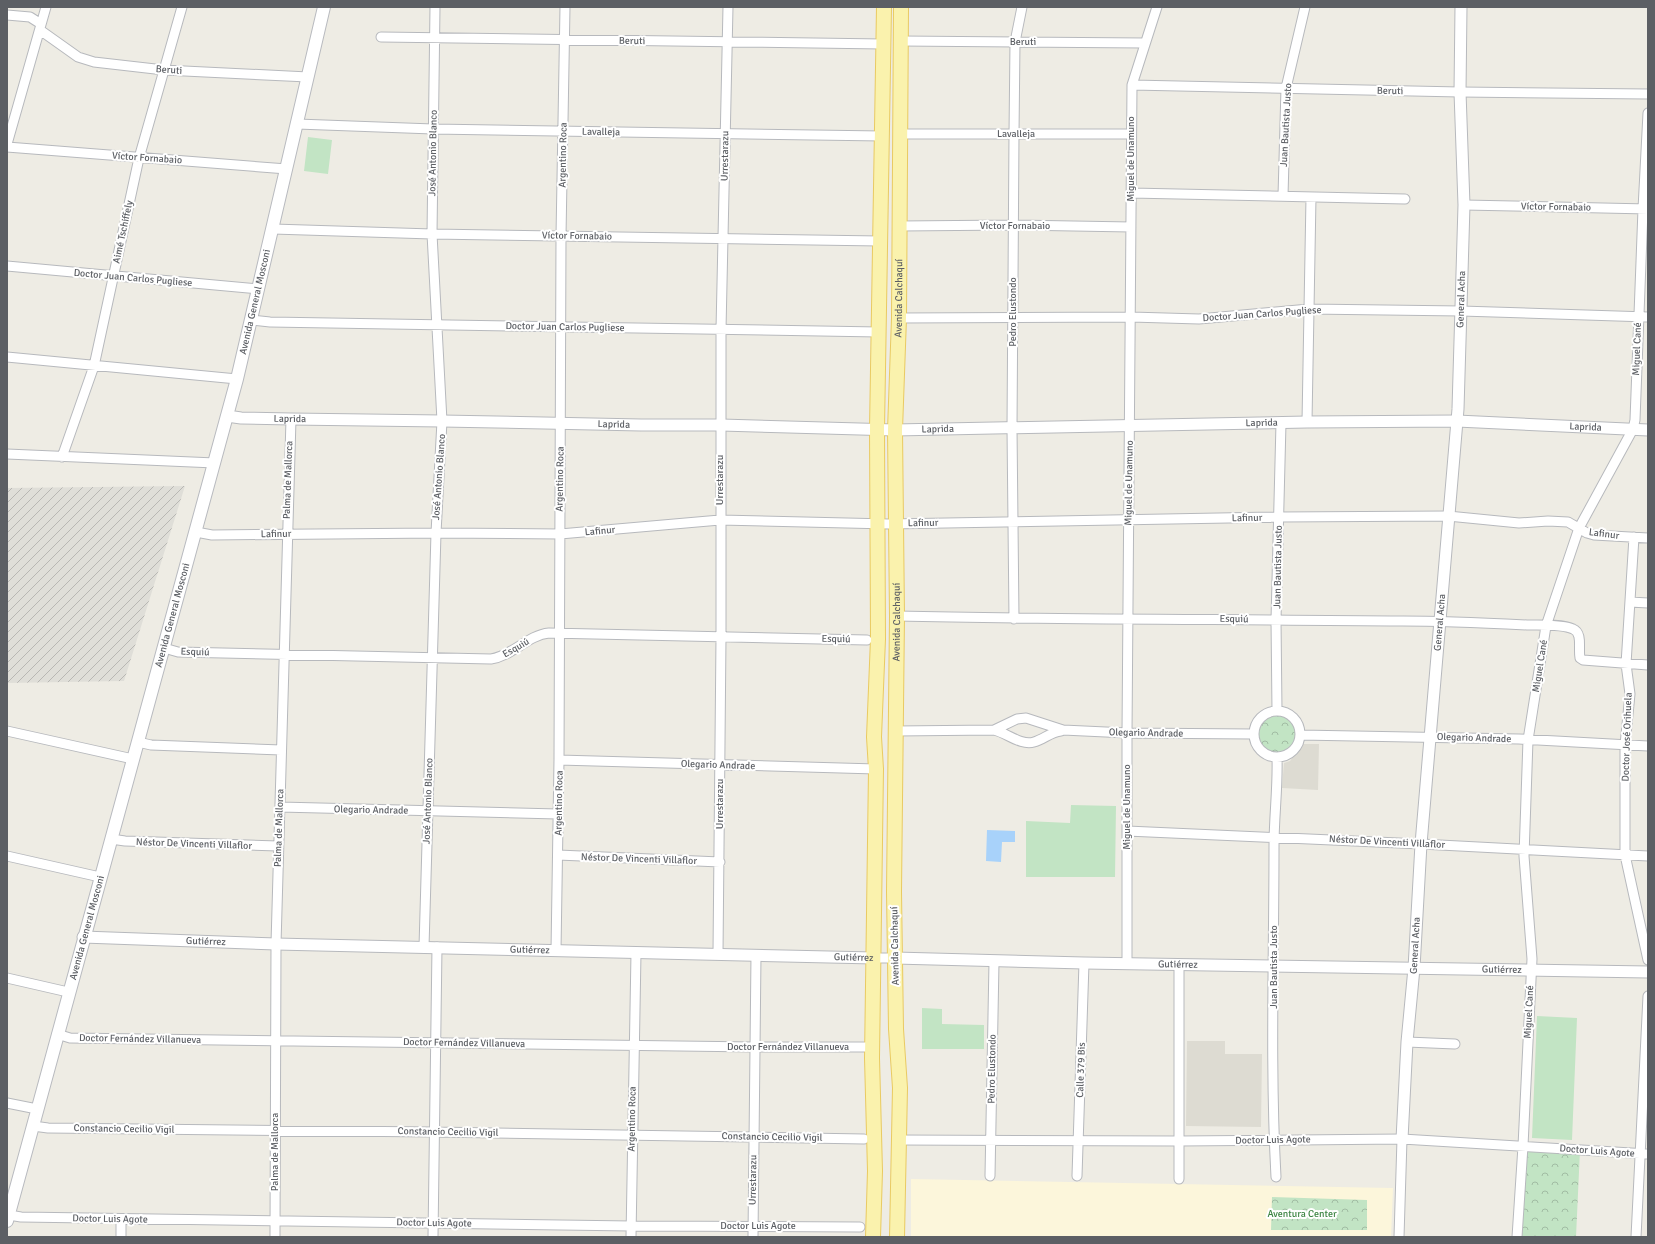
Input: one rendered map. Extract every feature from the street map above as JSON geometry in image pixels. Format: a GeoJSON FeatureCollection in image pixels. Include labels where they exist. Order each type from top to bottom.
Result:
{"type":"FeatureCollection","features":[{"type":"Feature","properties":{"kind":"main road","name":"Avenida General Mosconi"},"geometry":{"type":"LineString","coordinates":[[8,1218],[68,992],[237,379],[324,7]]}},
{"type":"Feature","properties":{"kind":"main road","name":"Avenida Calchaquí"},"geometry":{"type":"LineString","coordinates":[[873,1237],[875,1171],[872,1047],[876,769],[874,737],[878,639],[877,429],[882,44],[884,7]]}},
{"type":"Feature","properties":{"kind":"main road","name":"Avenida Calchaquí"},"geometry":{"type":"LineString","coordinates":[[898,1237],[898,1140],[900,1088],[896,1040],[894,773],[896,731],[895,430],[899,318],[901,7]]}},
{"type":"Feature","properties":{"kind":"street"},"geometry":{"type":"LineString","coordinates":[[7,146],[46,7]]}},
{"type":"Feature","properties":{"kind":"street","name":"Aimé Tschiffely"},"geometry":{"type":"LineString","coordinates":[[62,457],[94,366],[139,158],[182,7]]}},
{"type":"Feature","properties":{"kind":"street","name":"José Antonio Blanco"},"geometry":{"type":"LineString","coordinates":[[424,947],[436,533],[442,421],[432,234],[435,7]]}},
{"type":"Feature","properties":{"kind":"street","name":"Argentino Roca"},"geometry":{"type":"LineString","coordinates":[[556,950],[565,7]]}},
{"type":"Feature","properties":{"kind":"street","name":"Urrestarazu"},"geometry":{"type":"LineString","coordinates":[[718,954],[720,862],[721,330],[728,7]]}},
{"type":"Feature","properties":{"kind":"street","name":"Pedro Elustondo"},"geometry":{"type":"LineString","coordinates":[[1014,618],[1012,428],[1014,134],[1016,42],[1022,7]]}},
{"type":"Feature","properties":{"kind":"street","name":"Miguel de Unamuno"},"geometry":{"type":"LineString","coordinates":[[1127,964],[1127,733],[1132,85],[1158,7]]}},
{"type":"Feature","properties":{"kind":"street","name":"Juan Bautista Justo"},"geometry":{"type":"LineString","coordinates":[[1283,196],[1286,88],[1305,7]]}},
{"type":"Feature","properties":{"kind":"street","name":"General Acha"},"geometry":{"type":"LineString","coordinates":[[1399,1237],[1407,1042],[1414,968],[1421,844],[1457,422],[1464,205],[1460,92],[1461,7]]}},
{"type":"Feature","properties":{"kind":"street","name":"Beruti"},"geometry":{"type":"LineString","coordinates":[[7,15],[30,17],[72,53],[86,60],[164,70],[308,77]]}},
{"type":"Feature","properties":{"kind":"street","name":"Beruti"},"geometry":{"type":"LineString","coordinates":[[381,37],[882,44]]}},
{"type":"Feature","properties":{"kind":"street","name":"Beruti"},"geometry":{"type":"LineString","coordinates":[[901,41],[1145,43]]}},
{"type":"Feature","properties":{"kind":"street","name":"Beruti"},"geometry":{"type":"LineString","coordinates":[[1132,85],[1460,92],[1648,94]]}},
{"type":"Feature","properties":{"kind":"street","name":"Miguel Cané"},"geometry":{"type":"LineString","coordinates":[[1517,1237],[1532,953],[1524,849],[1528,740],[1546,626],[1578,528],[1633,429],[1645,209],[1648,113]]}},
{"type":"Feature","properties":{"kind":"street","name":"Lavalleja"},"geometry":{"type":"LineString","coordinates":[[297,124],[433,129],[882,136]]}},
{"type":"Feature","properties":{"kind":"street","name":"Lavalleja"},"geometry":{"type":"LineString","coordinates":[[900,134],[1131,134]]}},
{"type":"Feature","properties":{"kind":"street","name":"Víctor Fornabaio"},"geometry":{"type":"LineString","coordinates":[[7,146],[286,169]]}},
{"type":"Feature","properties":{"kind":"street"},"geometry":{"type":"LineString","coordinates":[[1131,193],[1404,199]]}},
{"type":"Feature","properties":{"kind":"street"},"geometry":{"type":"LineString","coordinates":[[1307,422],[1311,197]]}},
{"type":"Feature","properties":{"kind":"street","name":"Víctor Fornabaio"},"geometry":{"type":"LineString","coordinates":[[1464,205],[1645,209]]}},
{"type":"Feature","properties":{"kind":"street","name":"Víctor Fornabaio"},"geometry":{"type":"LineString","coordinates":[[900,226],[1013,225],[1130,228]]}},
{"type":"Feature","properties":{"kind":"street","name":"Víctor Fornabaio"},"geometry":{"type":"LineString","coordinates":[[273,229],[432,234],[880,241]]}},
{"type":"Feature","properties":{"kind":"street","name":"Doctor Juan Carlos Pugliese"},"geometry":{"type":"LineString","coordinates":[[7,266],[113,277],[259,289]]}},
{"type":"Feature","properties":{"kind":"street","name":"Doctor Juan Carlos Pugliese"},"geometry":{"type":"LineString","coordinates":[[899,318],[1131,317],[1199,319],[1309,309],[1461,311],[1648,317]]}},
{"type":"Feature","properties":{"kind":"street","name":"Doctor Juan Carlos Pugliese"},"geometry":{"type":"LineString","coordinates":[[252,320],[270,322],[436,324],[562,328],[878,332]]}},
{"type":"Feature","properties":{"kind":"street"},"geometry":{"type":"LineString","coordinates":[[7,357],[237,379]]}},
{"type":"Feature","properties":{"kind":"street","name":"Laprida"},"geometry":{"type":"LineString","coordinates":[[227,416],[241,418],[720,425],[895,430],[1307,422],[1457,422],[1648,430]]}},
{"type":"Feature","properties":{"kind":"street","name":"Palma de Mallorca"},"geometry":{"type":"LineString","coordinates":[[275,1237],[276,944],[290,419]]}},
{"type":"Feature","properties":{"kind":"street","name":"Juan Bautista Justo"},"geometry":{"type":"LineString","coordinates":[[1277,711],[1276,620],[1281,423]]}},
{"type":"Feature","properties":{"kind":"street"},"geometry":{"type":"LineString","coordinates":[[7,454],[215,463]]}},
{"type":"Feature","properties":{"kind":"street","name":"Lafinur"},"geometry":{"type":"LineString","coordinates":[[196,532],[212,535],[436,533],[560,534],[720,520],[896,524],[1279,517],[1448,516],[1520,523],[1555,521],[1568,522],[1587,533],[1594,535],[1648,538]]}},
{"type":"Feature","properties":{"kind":"street","name":"Doctor José Orihuela"},"geometry":{"type":"LineString","coordinates":[[1634,537],[1626,664],[1630,694],[1625,745],[1625,855],[1648,960]]}},
{"type":"Feature","properties":{"kind":"street"},"geometry":{"type":"LineString","coordinates":[[1630,602],[1648,603]]}},
{"type":"Feature","properties":{"kind":"street","name":"Esquiú"},"geometry":{"type":"LineString","coordinates":[[896,616],[1440,621],[1546,626],[1571,628],[1577,631],[1579,634],[1578,652],[1580,658],[1589,662],[1626,664]]}},
{"type":"Feature","properties":{"kind":"street","name":"Esquiú"},"geometry":{"type":"LineString","coordinates":[[164,648],[178,652],[497,658],[545,633],[867,640]]}},
{"type":"Feature","properties":{"kind":"street"},"geometry":{"type":"LineString","coordinates":[[1626,664],[1648,665]]}},
{"type":"Feature","properties":{"kind":"street"},"geometry":{"type":"LineString","coordinates":[[1277,711],[1291,716],[1299,728],[1300,735],[1299,742],[1290,753],[1277,758],[1269,757],[1258,748],[1253,734],[1254,727],[1263,715],[1277,711]]}},
{"type":"Feature","properties":{"kind":"street","name":"Olegario Andrade"},"geometry":{"type":"LineString","coordinates":[[994,730],[1016,719],[1026,718],[1063,730],[1127,733],[1253,734]]}},
{"type":"Feature","properties":{"kind":"street","name":"Olegario Andrade"},"geometry":{"type":"LineString","coordinates":[[896,731],[994,730],[1005,733],[1026,743],[1036,741],[1063,730]]}},
{"type":"Feature","properties":{"kind":"street"},"geometry":{"type":"LineString","coordinates":[[7,731],[133,759]]}},
{"type":"Feature","properties":{"kind":"street","name":"Olegario Andrade"},"geometry":{"type":"LineString","coordinates":[[1300,735],[1528,740],[1648,746]]}},
{"type":"Feature","properties":{"kind":"street"},"geometry":{"type":"LineString","coordinates":[[138,742],[151,745],[281,750]]}},
{"type":"Feature","properties":{"kind":"street","name":"Juan Bautista Justo"},"geometry":{"type":"LineString","coordinates":[[1276,1177],[1274,1139],[1274,837],[1277,758]]}},
{"type":"Feature","properties":{"kind":"street","name":"Olegario Andrade"},"geometry":{"type":"LineString","coordinates":[[559,760],[876,769]]}},
{"type":"Feature","properties":{"kind":"street","name":"Olegario Andrade"},"geometry":{"type":"LineString","coordinates":[[280,807],[558,814]]}},
{"type":"Feature","properties":{"kind":"street","name":"Néstor De Vincenti Villaflor"},"geometry":{"type":"LineString","coordinates":[[1127,831],[1648,856]]}},
{"type":"Feature","properties":{"kind":"street","name":"Néstor De Vincenti Villaflor"},"geometry":{"type":"LineString","coordinates":[[111,839],[125,842],[278,846]]}},
{"type":"Feature","properties":{"kind":"street","name":"Néstor De Vincenti Villaflor"},"geometry":{"type":"LineString","coordinates":[[558,855],[720,862]]}},
{"type":"Feature","properties":{"kind":"street"},"geometry":{"type":"LineString","coordinates":[[7,856],[100,876]]}},
{"type":"Feature","properties":{"kind":"street","name":"Gutiérrez"},"geometry":{"type":"LineString","coordinates":[[84,937],[276,944],[895,958],[994,962],[1648,972]]}},
{"type":"Feature","properties":{"kind":"street"},"geometry":{"type":"LineString","coordinates":[[433,1237],[436,947]]}},
{"type":"Feature","properties":{"kind":"street","name":"Argentino Roca"},"geometry":{"type":"LineString","coordinates":[[631,1237],[636,953]]}},
{"type":"Feature","properties":{"kind":"street","name":"Urrestarazu"},"geometry":{"type":"LineString","coordinates":[[753,1237],[756,955]]}},
{"type":"Feature","properties":{"kind":"street","name":"Pedro Elustondo"},"geometry":{"type":"LineString","coordinates":[[990,1176],[994,962]]}},
{"type":"Feature","properties":{"kind":"street","name":"Calle 379 Bis"},"geometry":{"type":"LineString","coordinates":[[1077,1176],[1084,963]]}},
{"type":"Feature","properties":{"kind":"street"},"geometry":{"type":"LineString","coordinates":[[1179,965],[1179,1179]]}},
{"type":"Feature","properties":{"kind":"street"},"geometry":{"type":"LineString","coordinates":[[7,978],[68,992]]}},
{"type":"Feature","properties":{"kind":"street"},"geometry":{"type":"LineString","coordinates":[[1636,1237],[1644,1154],[1648,996]]}},
{"type":"Feature","properties":{"kind":"street","name":"Doctor Fernández Villanueva"},"geometry":{"type":"LineString","coordinates":[[57,1034],[70,1038],[755,1047],[872,1047]]}},
{"type":"Feature","properties":{"kind":"street"},"geometry":{"type":"LineString","coordinates":[[1407,1042],[1455,1044]]}},
{"type":"Feature","properties":{"kind":"street"},"geometry":{"type":"LineString","coordinates":[[7,1103],[37,1109]]}},
{"type":"Feature","properties":{"kind":"street","name":"Constancio Cecilio Vigil"},"geometry":{"type":"LineString","coordinates":[[33,1126],[48,1128],[434,1132],[864,1139]]}},
{"type":"Feature","properties":{"kind":"street","name":"Doctor Luis Agote"},"geometry":{"type":"LineString","coordinates":[[898,1140],[1179,1141],[1402,1139],[1644,1154]]}},
{"type":"Feature","properties":{"kind":"street","name":"Doctor Luis Agote"},"geometry":{"type":"LineString","coordinates":[[8,1218],[275,1222],[433,1222],[631,1226],[860,1227]]}},
{"type":"Feature","properties":{"kind":"street"},"geometry":{"type":"LineString","coordinates":[[121,1219],[121,1237]]}},
{"type":"Feature","properties":{"kind":"shaded area"},"geometry":{"type":"Polygon","coordinates":[[[185,486],[124,681],[7,683],[7,488],[185,486]]]}},
{"type":"Feature","properties":{"kind":"shaded area"},"geometry":{"type":"Polygon","coordinates":[[[1303,744],[1319,744],[1318,790],[1282,788],[1284,763],[1290,761],[1303,744]]]}},
{"type":"Feature","properties":{"kind":"shaded area"},"geometry":{"type":"Polygon","coordinates":[[[1187,1041],[1225,1041],[1225,1054],[1262,1054],[1261,1127],[1186,1126],[1187,1041]]]}},
{"type":"Feature","properties":{"kind":"shaded area"},"geometry":{"type":"Polygon","coordinates":[[[911,1179],[1393,1188],[1391,1237],[911,1237],[911,1179]]]}},
{"type":"Feature","properties":{"kind":"green space"},"geometry":{"type":"Polygon","coordinates":[[[308,137],[332,140],[328,174],[304,171],[308,137]]]}},
{"type":"Feature","properties":{"kind":"green space"},"geometry":{"type":"Polygon","coordinates":[[[1277,714],[1288,717],[1294,723],[1297,734],[1294,745],[1288,751],[1277,754],[1266,751],[1260,745],[1257,734],[1260,723],[1266,717],[1277,714]]]}},
{"type":"Feature","properties":{"kind":"green space"},"geometry":{"type":"Polygon","coordinates":[[[1071,805],[1116,806],[1115,877],[1026,877],[1026,821],[1070,823],[1071,805]]]}},
{"type":"Feature","properties":{"kind":"green space"},"geometry":{"type":"Polygon","coordinates":[[[922,1008],[942,1009],[942,1024],[984,1025],[984,1049],[922,1049],[922,1008]]]}},
{"type":"Feature","properties":{"kind":"green space"},"geometry":{"type":"Polygon","coordinates":[[[1537,1016],[1577,1018],[1572,1140],[1532,1138],[1537,1016]]]}},
{"type":"Feature","properties":{"kind":"green space"},"geometry":{"type":"Polygon","coordinates":[[[1523,1146],[1580,1150],[1576,1237],[1517,1237],[1523,1146]]]}},
{"type":"Feature","properties":{"kind":"green space","name":"Aventura Center"},"geometry":{"type":"Polygon","coordinates":[[[1272,1197],[1367,1200],[1367,1230],[1271,1230],[1272,1197]]]}},
{"type":"Feature","properties":{"kind":"water"},"geometry":{"type":"Polygon","coordinates":[[[987,830],[1015,831],[1015,842],[1002,842],[1001,862],[986,861],[987,830]]]}}]}
